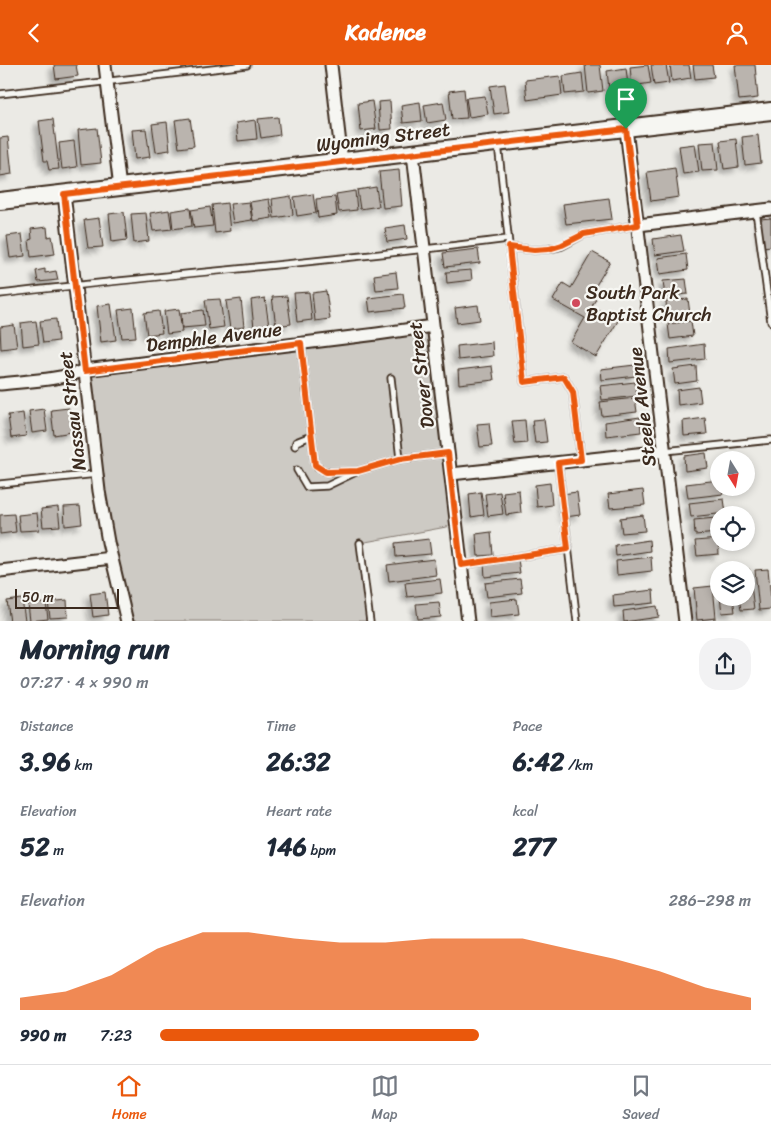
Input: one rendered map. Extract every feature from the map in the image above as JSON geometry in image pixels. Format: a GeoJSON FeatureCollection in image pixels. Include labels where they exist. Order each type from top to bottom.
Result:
{"type":"FeatureCollection","features":[{"type":"Feature","properties":{"kind":"street"},"geometry":{"type":"LineString","coordinates":[[105,65],[120,187]]}},
{"type":"Feature","properties":{"kind":"street"},"geometry":{"type":"LineString","coordinates":[[331,65],[342,162]]}},
{"type":"Feature","properties":{"kind":"street","name":"Wyoming Street"},"geometry":{"type":"LineString","coordinates":[[0,201],[771,111]]}},
{"type":"Feature","properties":{"kind":"street","name":"Steele Avenue"},"geometry":{"type":"LineString","coordinates":[[626,129],[685,621]]}},
{"type":"Feature","properties":{"kind":"street","name":"Dover Street"},"geometry":{"type":"LineString","coordinates":[[413,154],[468,621]]}},
{"type":"Feature","properties":{"kind":"street","name":"Nassau Street"},"geometry":{"type":"LineString","coordinates":[[64,194],[99,491],[127,621]]}},
{"type":"Feature","properties":{"kind":"street"},"geometry":{"type":"LineString","coordinates":[[638,225],[771,209]]}},
{"type":"Feature","properties":{"kind":"street","name":"Demphle Avenue"},"geometry":{"type":"LineString","coordinates":[[0,384],[60,377],[85,371],[433,326]]}},
{"type":"Feature","properties":{"kind":"street"},"geometry":{"type":"LineString","coordinates":[[451,474],[665,451]]}},
{"type":"Feature","properties":{"kind":"street"},"geometry":{"type":"LineString","coordinates":[[0,571],[112,558]]}},
{"type":"Feature","properties":{"kind":"lane"},"geometry":{"type":"LineString","coordinates":[[0,94],[247,65]]}},
{"type":"Feature","properties":{"kind":"lane"},"geometry":{"type":"LineString","coordinates":[[498,144],[524,382],[564,377],[573,392],[581,460]]}},
{"type":"Feature","properties":{"kind":"lane"},"geometry":{"type":"LineString","coordinates":[[756,211],[771,322]]}},
{"type":"Feature","properties":{"kind":"lane"},"geometry":{"type":"LineString","coordinates":[[509,247],[534,250],[549,249],[584,234],[638,225]]}},
{"type":"Feature","properties":{"kind":"lane"},"geometry":{"type":"LineString","coordinates":[[0,294],[424,250],[508,239]]}},
{"type":"Feature","properties":{"kind":"lane"},"geometry":{"type":"LineString","coordinates":[[301,343],[315,465],[326,472],[358,471]]}},
{"type":"Feature","properties":{"kind":"lane"},"geometry":{"type":"LineString","coordinates":[[391,378],[400,459]]}},
{"type":"Feature","properties":{"kind":"lane"},"geometry":{"type":"LineString","coordinates":[[295,446],[296,442],[311,436]]}},
{"type":"Feature","properties":{"kind":"lane"},"geometry":{"type":"LineString","coordinates":[[665,451],[771,440]]}},
{"type":"Feature","properties":{"kind":"lane"},"geometry":{"type":"LineString","coordinates":[[297,470],[307,487],[327,486],[358,471],[400,459],[448,453]]}},
{"type":"Feature","properties":{"kind":"lane"},"geometry":{"type":"LineString","coordinates":[[558,463],[577,621]]}},
{"type":"Feature","properties":{"kind":"lane"},"geometry":{"type":"LineString","coordinates":[[0,484],[97,474]]}},
{"type":"Feature","properties":{"kind":"lane"},"geometry":{"type":"LineString","coordinates":[[360,543],[370,621]]}},
{"type":"Feature","properties":{"kind":"lane"},"geometry":{"type":"LineString","coordinates":[[461,565],[568,549]]}},
{"type":"Feature","properties":{"kind":"shaded area"},"geometry":{"type":"Polygon","coordinates":[[[433,326],[457,525],[360,543],[370,621],[127,621],[112,558],[85,370],[433,326]]]}},
{"type":"Feature","properties":{"kind":"building"},"geometry":{"type":"Polygon","coordinates":[[[54,65],[76,65],[78,76],[56,79],[54,65]]]}},
{"type":"Feature","properties":{"kind":"building"},"geometry":{"type":"Polygon","coordinates":[[[585,65],[600,65],[603,91],[588,93],[585,65]]]}},
{"type":"Feature","properties":{"kind":"building"},"geometry":{"type":"Polygon","coordinates":[[[648,65],[651,83],[632,86],[630,67],[648,65]]]}},
{"type":"Feature","properties":{"kind":"building"},"geometry":{"type":"Polygon","coordinates":[[[651,65],[666,65],[669,83],[654,85],[651,65]]]}},
{"type":"Feature","properties":{"kind":"building"},"geometry":{"type":"Polygon","coordinates":[[[670,65],[689,65],[691,78],[672,81],[670,65]]]}},
{"type":"Feature","properties":{"kind":"building"},"geometry":{"type":"Polygon","coordinates":[[[693,65],[712,65],[714,77],[695,79],[693,65]]]}},
{"type":"Feature","properties":{"kind":"building"},"geometry":{"type":"Polygon","coordinates":[[[735,65],[755,65],[758,98],[739,100],[735,65]]]}},
{"type":"Feature","properties":{"kind":"building"},"geometry":{"type":"Polygon","coordinates":[[[626,68],[628,86],[609,89],[607,71],[626,68]]]}},
{"type":"Feature","properties":{"kind":"building"},"geometry":{"type":"Polygon","coordinates":[[[582,73],[584,92],[565,94],[563,76],[582,73]]]}},
{"type":"Feature","properties":{"kind":"building"},"geometry":{"type":"Polygon","coordinates":[[[560,76],[562,95],[527,100],[525,80],[560,76]]]}},
{"type":"Feature","properties":{"kind":"building"},"geometry":{"type":"Polygon","coordinates":[[[505,84],[509,112],[494,114],[490,86],[505,84]]]}},
{"type":"Feature","properties":{"kind":"building"},"geometry":{"type":"Polygon","coordinates":[[[464,89],[467,118],[452,119],[449,91],[464,89]]]}},
{"type":"Feature","properties":{"kind":"building"},"geometry":{"type":"Polygon","coordinates":[[[485,96],[488,114],[469,117],[466,98],[485,96]]]}},
{"type":"Feature","properties":{"kind":"building"},"geometry":{"type":"Polygon","coordinates":[[[372,101],[376,129],[361,131],[358,103],[372,101]]]}},
{"type":"Feature","properties":{"kind":"building"},"geometry":{"type":"Polygon","coordinates":[[[390,101],[392,129],[380,130],[378,102],[390,101]]]}},
{"type":"Feature","properties":{"kind":"building"},"geometry":{"type":"Polygon","coordinates":[[[420,102],[422,121],[403,123],[401,105],[420,102]]]}},
{"type":"Feature","properties":{"kind":"building"},"geometry":{"type":"Polygon","coordinates":[[[443,102],[446,120],[427,123],[424,105],[443,102]]]}},
{"type":"Feature","properties":{"kind":"building"},"geometry":{"type":"Polygon","coordinates":[[[278,117],[280,135],[261,138],[258,119],[278,117]]]}},
{"type":"Feature","properties":{"kind":"building"},"geometry":{"type":"Polygon","coordinates":[[[190,118],[194,146],[179,148],[175,120],[190,118]]]}},
{"type":"Feature","properties":{"kind":"building"},"geometry":{"type":"Polygon","coordinates":[[[53,119],[59,169],[49,170],[47,161],[44,161],[39,121],[53,119]]]}},
{"type":"Feature","properties":{"kind":"building"},"geometry":{"type":"Polygon","coordinates":[[[255,120],[257,139],[238,141],[236,123],[255,120]]]}},
{"type":"Feature","properties":{"kind":"building"},"geometry":{"type":"Polygon","coordinates":[[[167,122],[170,150],[156,152],[152,124],[167,122]]]}},
{"type":"Feature","properties":{"kind":"building"},"geometry":{"type":"Polygon","coordinates":[[[97,128],[101,163],[81,165],[78,130],[97,128]]]}},
{"type":"Feature","properties":{"kind":"building"},"geometry":{"type":"Polygon","coordinates":[[[146,129],[150,157],[135,159],[132,130],[146,129]]]}},
{"type":"Feature","properties":{"kind":"building"},"geometry":{"type":"Polygon","coordinates":[[[758,135],[761,163],[745,165],[742,137],[758,135]]]}},
{"type":"Feature","properties":{"kind":"building"},"geometry":{"type":"Polygon","coordinates":[[[8,137],[12,174],[0,176],[0,138],[8,137]]]}},
{"type":"Feature","properties":{"kind":"building"},"geometry":{"type":"Polygon","coordinates":[[[736,139],[739,167],[724,169],[720,141],[736,139]]]}},
{"type":"Feature","properties":{"kind":"building"},"geometry":{"type":"Polygon","coordinates":[[[74,141],[77,167],[62,169],[59,143],[74,141]]]}},
{"type":"Feature","properties":{"kind":"building"},"geometry":{"type":"Polygon","coordinates":[[[715,142],[718,170],[702,171],[699,143],[715,142]]]}},
{"type":"Feature","properties":{"kind":"building"},"geometry":{"type":"Polygon","coordinates":[[[695,144],[699,172],[683,174],[679,146],[695,144]]]}},
{"type":"Feature","properties":{"kind":"building"},"geometry":{"type":"Polygon","coordinates":[[[675,168],[679,197],[651,201],[647,172],[675,168]]]}},
{"type":"Feature","properties":{"kind":"building"},"geometry":{"type":"Polygon","coordinates":[[[399,170],[402,206],[383,208],[379,172],[399,170]]]}},
{"type":"Feature","properties":{"kind":"building"},"geometry":{"type":"Polygon","coordinates":[[[376,187],[379,206],[360,209],[357,190],[376,187]]]}},
{"type":"Feature","properties":{"kind":"building"},"geometry":{"type":"Polygon","coordinates":[[[355,191],[357,210],[339,212],[336,194],[355,191]]]}},
{"type":"Feature","properties":{"kind":"building"},"geometry":{"type":"Polygon","coordinates":[[[313,194],[316,213],[297,216],[294,197],[313,194]]]}},
{"type":"Feature","properties":{"kind":"building"},"geometry":{"type":"Polygon","coordinates":[[[291,196],[293,215],[274,218],[272,199],[291,196]]]}},
{"type":"Feature","properties":{"kind":"building"},"geometry":{"type":"Polygon","coordinates":[[[335,197],[337,215],[318,218],[316,199],[335,197]]]}},
{"type":"Feature","properties":{"kind":"building"},"geometry":{"type":"Polygon","coordinates":[[[609,198],[612,219],[566,224],[563,204],[609,198]]]}},
{"type":"Feature","properties":{"kind":"building"},"geometry":{"type":"Polygon","coordinates":[[[269,199],[272,218],[253,221],[250,202],[269,199]]]}},
{"type":"Feature","properties":{"kind":"building"},"geometry":{"type":"Polygon","coordinates":[[[249,202],[252,220],[233,223],[230,204],[249,202]]]}},
{"type":"Feature","properties":{"kind":"building"},"geometry":{"type":"Polygon","coordinates":[[[227,203],[230,231],[215,233],[212,205],[227,203]]]}},
{"type":"Feature","properties":{"kind":"building"},"geometry":{"type":"Polygon","coordinates":[[[210,207],[213,226],[194,228],[191,210],[210,207]]]}},
{"type":"Feature","properties":{"kind":"building"},"geometry":{"type":"Polygon","coordinates":[[[190,208],[192,226],[173,229],[171,211],[190,208]]]}},
{"type":"Feature","properties":{"kind":"building"},"geometry":{"type":"Polygon","coordinates":[[[169,210],[172,229],[153,231],[150,213],[169,210]]]}},
{"type":"Feature","properties":{"kind":"building"},"geometry":{"type":"Polygon","coordinates":[[[124,212],[127,240],[112,242],[109,214],[124,212]]]}},
{"type":"Feature","properties":{"kind":"building"},"geometry":{"type":"Polygon","coordinates":[[[146,213],[149,241],[134,243],[131,214],[146,213]]]}},
{"type":"Feature","properties":{"kind":"building"},"geometry":{"type":"Polygon","coordinates":[[[99,218],[103,247],[88,248],[84,220],[99,218]]]}},
{"type":"Feature","properties":{"kind":"building"},"geometry":{"type":"Polygon","coordinates":[[[771,218],[771,246],[763,247],[760,219],[771,218]]]}},
{"type":"Feature","properties":{"kind":"building"},"geometry":{"type":"Polygon","coordinates":[[[405,225],[407,239],[387,242],[385,228],[405,225]]]}},
{"type":"Feature","properties":{"kind":"building"},"geometry":{"type":"Polygon","coordinates":[[[47,227],[48,237],[52,236],[55,254],[31,257],[29,240],[32,239],[31,229],[47,227]]]}},
{"type":"Feature","properties":{"kind":"building"},"geometry":{"type":"Polygon","coordinates":[[[22,234],[25,256],[10,258],[7,236],[22,234]]]}},
{"type":"Feature","properties":{"kind":"building"},"geometry":{"type":"Polygon","coordinates":[[[681,235],[684,251],[655,255],[653,239],[681,235]]]}},
{"type":"Feature","properties":{"kind":"building"},"geometry":{"type":"Polygon","coordinates":[[[478,249],[480,263],[445,267],[443,253],[478,249]]]}},
{"type":"Feature","properties":{"kind":"building","name":"South Park Baptist Church"},"geometry":{"type":"Polygon","coordinates":[[[592,252],[610,262],[589,297],[596,299],[592,306],[618,321],[596,357],[571,342],[585,318],[553,300],[563,283],[571,288],[592,252]]]}},
{"type":"Feature","properties":{"kind":"building"},"geometry":{"type":"Polygon","coordinates":[[[686,254],[688,270],[660,274],[658,258],[686,254]]]}},
{"type":"Feature","properties":{"kind":"building"},"geometry":{"type":"Polygon","coordinates":[[[45,269],[45,273],[56,271],[58,280],[38,282],[36,271],[45,269]]]}},
{"type":"Feature","properties":{"kind":"building"},"geometry":{"type":"Polygon","coordinates":[[[471,270],[472,280],[447,283],[446,272],[471,270]]]}},
{"type":"Feature","properties":{"kind":"building"},"geometry":{"type":"Polygon","coordinates":[[[396,272],[398,288],[376,290],[374,275],[396,272]]]}},
{"type":"Feature","properties":{"kind":"building"},"geometry":{"type":"Polygon","coordinates":[[[686,279],[688,294],[665,296],[663,281],[686,279]]]}},
{"type":"Feature","properties":{"kind":"building"},"geometry":{"type":"Polygon","coordinates":[[[326,291],[330,319],[315,321],[312,293],[326,291]]]}},
{"type":"Feature","properties":{"kind":"building"},"geometry":{"type":"Polygon","coordinates":[[[309,292],[312,320],[297,322],[294,293],[309,292]]]}},
{"type":"Feature","properties":{"kind":"building"},"geometry":{"type":"Polygon","coordinates":[[[403,294],[405,308],[370,312],[368,298],[403,294]]]}},
{"type":"Feature","properties":{"kind":"building"},"geometry":{"type":"Polygon","coordinates":[[[287,296],[291,324],[276,326],[272,297],[287,296]]]}},
{"type":"Feature","properties":{"kind":"building"},"geometry":{"type":"Polygon","coordinates":[[[265,298],[269,326],[254,328],[251,300],[265,298]]]}},
{"type":"Feature","properties":{"kind":"building"},"geometry":{"type":"Polygon","coordinates":[[[220,299],[224,327],[209,329],[205,300],[220,299]]]}},
{"type":"Feature","properties":{"kind":"building"},"geometry":{"type":"Polygon","coordinates":[[[241,299],[244,327],[230,329],[226,301],[241,299]]]}},
{"type":"Feature","properties":{"kind":"building"},"geometry":{"type":"Polygon","coordinates":[[[688,299],[690,314],[667,316],[666,301],[688,299]]]}},
{"type":"Feature","properties":{"kind":"building"},"geometry":{"type":"Polygon","coordinates":[[[111,304],[116,340],[101,342],[97,306],[111,304]]]}},
{"type":"Feature","properties":{"kind":"building"},"geometry":{"type":"Polygon","coordinates":[[[478,305],[480,320],[457,323],[455,308],[478,305]]]}},
{"type":"Feature","properties":{"kind":"building"},"geometry":{"type":"Polygon","coordinates":[[[133,308],[136,337],[122,338],[118,310],[133,308]]]}},
{"type":"Feature","properties":{"kind":"building"},"geometry":{"type":"Polygon","coordinates":[[[179,309],[182,332],[167,334],[164,311],[179,309]]]}},
{"type":"Feature","properties":{"kind":"building"},"geometry":{"type":"Polygon","coordinates":[[[203,310],[205,326],[182,328],[181,313],[203,310]]]}},
{"type":"Feature","properties":{"kind":"building"},"geometry":{"type":"Polygon","coordinates":[[[159,311],[162,333],[147,335],[144,313],[159,311]]]}},
{"type":"Feature","properties":{"kind":"building"},"geometry":{"type":"Polygon","coordinates":[[[56,319],[58,341],[43,343],[40,321],[56,319]]]}},
{"type":"Feature","properties":{"kind":"building"},"geometry":{"type":"Polygon","coordinates":[[[36,321],[39,344],[23,346],[21,323],[36,321]]]}},
{"type":"Feature","properties":{"kind":"building"},"geometry":{"type":"Polygon","coordinates":[[[691,321],[693,336],[670,339],[668,324],[691,321]]]}},
{"type":"Feature","properties":{"kind":"building"},"geometry":{"type":"Polygon","coordinates":[[[14,325],[17,347],[1,349],[0,327],[14,325]]]}},
{"type":"Feature","properties":{"kind":"building"},"geometry":{"type":"Polygon","coordinates":[[[492,342],[493,356],[458,360],[457,346],[492,342]]]}},
{"type":"Feature","properties":{"kind":"building"},"geometry":{"type":"Polygon","coordinates":[[[704,344],[705,359],[670,363],[669,349],[704,344]]]}},
{"type":"Feature","properties":{"kind":"building"},"geometry":{"type":"Polygon","coordinates":[[[635,365],[636,376],[602,380],[601,369],[635,365]]]}},
{"type":"Feature","properties":{"kind":"building"},"geometry":{"type":"Polygon","coordinates":[[[492,366],[494,380],[459,384],[458,370],[492,366]]]}},
{"type":"Feature","properties":{"kind":"building"},"geometry":{"type":"Polygon","coordinates":[[[696,366],[697,381],[675,384],[673,369],[696,366]]]}},
{"type":"Feature","properties":{"kind":"building"},"geometry":{"type":"Polygon","coordinates":[[[635,382],[637,396],[602,400],[600,386],[635,382]]]}},
{"type":"Feature","properties":{"kind":"building"},"geometry":{"type":"Polygon","coordinates":[[[699,387],[701,402],[678,405],[677,390],[699,387]]]}},
{"type":"Feature","properties":{"kind":"building"},"geometry":{"type":"Polygon","coordinates":[[[635,398],[637,412],[602,416],[600,402],[635,398]]]}},
{"type":"Feature","properties":{"kind":"building"},"geometry":{"type":"Polygon","coordinates":[[[69,408],[72,432],[54,435],[51,410],[69,408]]]}},
{"type":"Feature","properties":{"kind":"building"},"geometry":{"type":"Polygon","coordinates":[[[44,409],[47,431],[32,433],[29,411],[44,409]]]}},
{"type":"Feature","properties":{"kind":"building"},"geometry":{"type":"Polygon","coordinates":[[[23,413],[26,436],[11,438],[8,415],[23,413]]]}},
{"type":"Feature","properties":{"kind":"building"},"geometry":{"type":"Polygon","coordinates":[[[640,417],[641,432],[606,436],[605,422],[640,417]]]}},
{"type":"Feature","properties":{"kind":"building"},"geometry":{"type":"Polygon","coordinates":[[[705,418],[707,434],[684,436],[683,421],[705,418]]]}},
{"type":"Feature","properties":{"kind":"building"},"geometry":{"type":"Polygon","coordinates":[[[544,419],[547,442],[535,443],[532,420],[544,419]]]}},
{"type":"Feature","properties":{"kind":"building"},"geometry":{"type":"Polygon","coordinates":[[[525,420],[527,443],[515,444],[512,421],[525,420]]]}},
{"type":"Feature","properties":{"kind":"building"},"geometry":{"type":"Polygon","coordinates":[[[489,423],[492,446],[480,447],[477,424],[489,423]]]}},
{"type":"Feature","properties":{"kind":"building"},"geometry":{"type":"Polygon","coordinates":[[[706,453],[708,468],[685,471],[684,456],[706,453]]]}},
{"type":"Feature","properties":{"kind":"building"},"geometry":{"type":"Polygon","coordinates":[[[710,481],[710,495],[688,498],[686,484],[710,481]]]}},
{"type":"Feature","properties":{"kind":"building"},"geometry":{"type":"Polygon","coordinates":[[[550,483],[552,505],[537,507],[535,485],[550,483]]]}},
{"type":"Feature","properties":{"kind":"building"},"geometry":{"type":"Polygon","coordinates":[[[519,490],[521,513],[506,515],[503,492],[519,490]]]}},
{"type":"Feature","properties":{"kind":"building"},"geometry":{"type":"Polygon","coordinates":[[[643,490],[645,505],[610,508],[608,494],[643,490]]]}},
{"type":"Feature","properties":{"kind":"building"},"geometry":{"type":"Polygon","coordinates":[[[481,492],[484,515],[471,517],[469,494],[481,492]]]}},
{"type":"Feature","properties":{"kind":"building"},"geometry":{"type":"Polygon","coordinates":[[[500,492],[503,514],[488,516],[485,494],[500,492]]]}},
{"type":"Feature","properties":{"kind":"building"},"geometry":{"type":"Polygon","coordinates":[[[577,492],[580,515],[565,517],[562,494],[577,492]]]}},
{"type":"Feature","properties":{"kind":"building"},"geometry":{"type":"Polygon","coordinates":[[[724,499],[725,506],[710,506],[710,515],[691,517],[689,503],[724,499]]]}},
{"type":"Feature","properties":{"kind":"building"},"geometry":{"type":"Polygon","coordinates":[[[80,506],[82,524],[65,526],[64,507],[80,506]]]}},
{"type":"Feature","properties":{"kind":"building"},"geometry":{"type":"Polygon","coordinates":[[[58,507],[60,526],[43,527],[41,509],[58,507]]]}},
{"type":"Feature","properties":{"kind":"building"},"geometry":{"type":"Polygon","coordinates":[[[37,513],[39,530],[20,531],[18,515],[37,513]]]}},
{"type":"Feature","properties":{"kind":"building"},"geometry":{"type":"Polygon","coordinates":[[[14,514],[16,532],[0,534],[0,515],[14,514]]]}},
{"type":"Feature","properties":{"kind":"building"},"geometry":{"type":"Polygon","coordinates":[[[643,515],[645,531],[622,533],[620,518],[643,515]]]}},
{"type":"Feature","properties":{"kind":"building"},"geometry":{"type":"Polygon","coordinates":[[[710,519],[710,534],[695,535],[694,520],[710,519]]]}},
{"type":"Feature","properties":{"kind":"building"},"geometry":{"type":"Polygon","coordinates":[[[491,532],[493,555],[478,556],[476,534],[491,532]]]}},
{"type":"Feature","properties":{"kind":"building"},"geometry":{"type":"Polygon","coordinates":[[[429,539],[431,554],[396,557],[395,543],[429,539]]]}},
{"type":"Feature","properties":{"kind":"building"},"geometry":{"type":"Polygon","coordinates":[[[649,540],[650,551],[616,556],[615,545],[649,540]]]}},
{"type":"Feature","properties":{"kind":"building"},"geometry":{"type":"Polygon","coordinates":[[[710,540],[710,551],[719,551],[719,554],[697,556],[695,541],[710,540]]]}},
{"type":"Feature","properties":{"kind":"building"},"geometry":{"type":"Polygon","coordinates":[[[651,557],[652,571],[617,575],[616,561],[651,557]]]}},
{"type":"Feature","properties":{"kind":"building"},"geometry":{"type":"Polygon","coordinates":[[[434,559],[436,575],[389,581],[387,565],[434,559]]]}},
{"type":"Feature","properties":{"kind":"building"},"geometry":{"type":"Polygon","coordinates":[[[518,559],[520,573],[485,577],[484,563],[518,559]]]}},
{"type":"Feature","properties":{"kind":"building"},"geometry":{"type":"Polygon","coordinates":[[[768,569],[771,609],[759,610],[755,570],[768,569]]]}},
{"type":"Feature","properties":{"kind":"building"},"geometry":{"type":"Polygon","coordinates":[[[440,579],[442,593],[407,597],[405,583],[440,579]]]}},
{"type":"Feature","properties":{"kind":"building"},"geometry":{"type":"Polygon","coordinates":[[[520,579],[522,593],[487,597],[485,583],[520,579]]]}},
{"type":"Feature","properties":{"kind":"building"},"geometry":{"type":"Polygon","coordinates":[[[710,586],[710,606],[715,606],[716,618],[697,620],[694,588],[710,586]]]}},
{"type":"Feature","properties":{"kind":"building"},"geometry":{"type":"Polygon","coordinates":[[[653,590],[654,603],[614,607],[613,595],[653,590]]]}},
{"type":"Feature","properties":{"kind":"building"},"geometry":{"type":"Polygon","coordinates":[[[105,592],[108,615],[93,617],[90,594],[105,592]]]}},
{"type":"Feature","properties":{"kind":"building"},"geometry":{"type":"Polygon","coordinates":[[[22,599],[25,621],[10,621],[7,601],[22,599]]]}},
{"type":"Feature","properties":{"kind":"building"},"geometry":{"type":"Polygon","coordinates":[[[517,599],[519,614],[490,617],[489,602],[517,599]]]}},
{"type":"Feature","properties":{"kind":"building"},"geometry":{"type":"Polygon","coordinates":[[[67,600],[68,617],[50,618],[48,602],[67,600]]]}},
{"type":"Feature","properties":{"kind":"building"},"geometry":{"type":"Polygon","coordinates":[[[439,602],[441,617],[418,619],[416,604],[439,602]]]}},
{"type":"Feature","properties":{"kind":"building"},"geometry":{"type":"Polygon","coordinates":[[[46,603],[48,619],[30,621],[28,604],[46,603]]]}},
{"type":"Feature","properties":{"kind":"building"},"geometry":{"type":"Polygon","coordinates":[[[657,606],[659,617],[624,621],[623,611],[657,606]]]}},
{"type":"Feature","properties":{"kind":"building"},"geometry":{"type":"Polygon","coordinates":[[[721,606],[734,606],[735,612],[722,613],[721,606]]]}},
{"type":"Feature","properties":{"kind":"building"},"geometry":{"type":"Polygon","coordinates":[[[740,606],[754,606],[754,609],[741,610],[740,606]]]}},
{"type":"Feature","properties":{"kind":"place","name":"South Park Baptist Church"},"geometry":{"type":"Point","coordinates":[576,303]}},
{"type":"Feature","properties":{"kind":"route"},"geometry":{"type":"LineString","coordinates":[[626,129],[638,225],[584,234],[549,249],[534,250],[509,247],[524,382],[564,377],[573,392],[581,460],[558,463],[568,549],[461,565],[448,453],[400,459],[358,471],[326,472],[315,465],[301,343],[85,371],[64,194],[626,129]]}}]}
